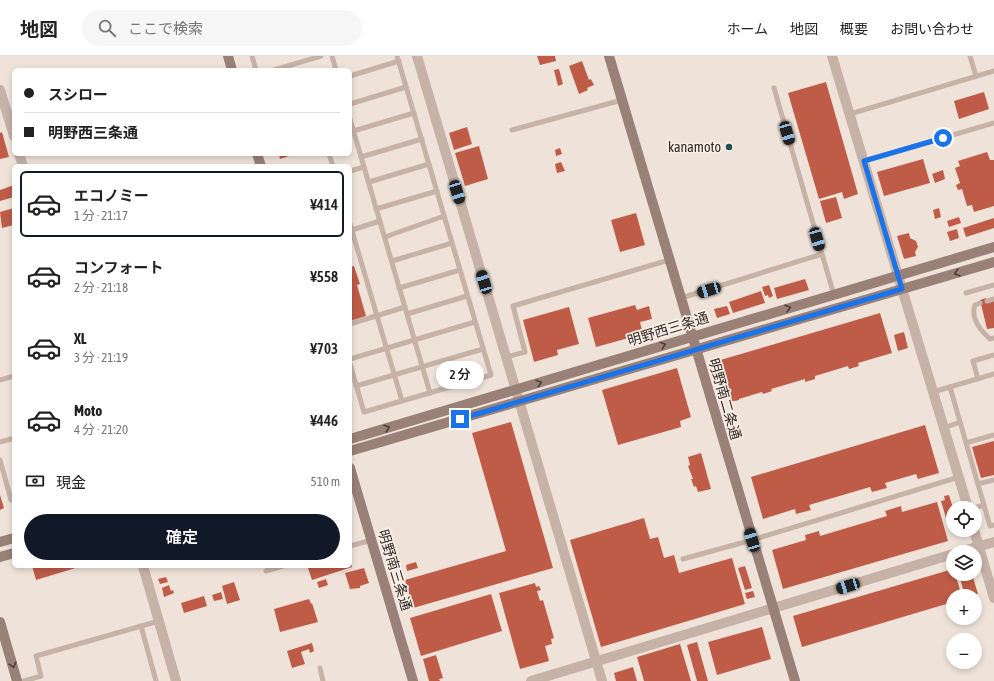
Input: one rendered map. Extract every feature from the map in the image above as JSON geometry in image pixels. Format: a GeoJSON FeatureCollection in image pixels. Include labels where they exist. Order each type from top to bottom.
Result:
{"type":"FeatureCollection","features":[{"type":"Feature","properties":{"kind":"street"},"geometry":{"type":"LineString","coordinates":[[228,56],[231,68]]}},
{"type":"Feature","properties":{"kind":"street"},"geometry":{"type":"LineString","coordinates":[[417,56],[602,681]]}},
{"type":"Feature","properties":{"kind":"street","name":"明野南二条通"},"geometry":{"type":"LineString","coordinates":[[609,56],[772,608],[795,681]]}},
{"type":"Feature","properties":{"kind":"street"},"geometry":{"type":"LineString","coordinates":[[832,56],[966,501]]}},
{"type":"Feature","properties":{"kind":"street"},"geometry":{"type":"LineString","coordinates":[[0,90],[12,129]]}},
{"type":"Feature","properties":{"kind":"street","name":"明野西三条通"},"geometry":{"type":"LineString","coordinates":[[352,438],[994,247]]}},
{"type":"Feature","properties":{"kind":"street","name":"明野西三条通"},"geometry":{"type":"LineString","coordinates":[[352,450],[994,262]]}},
{"type":"Feature","properties":{"kind":"street","name":"明野南三条通"},"geometry":{"type":"LineString","coordinates":[[352,475],[412,681]]}},
{"type":"Feature","properties":{"kind":"street"},"geometry":{"type":"LineString","coordinates":[[0,542],[12,539]]}},
{"type":"Feature","properties":{"kind":"street"},"geometry":{"type":"LineString","coordinates":[[982,545],[994,542]]}},
{"type":"Feature","properties":{"kind":"street"},"geometry":{"type":"LineString","coordinates":[[0,557],[12,554]]}},
{"type":"Feature","properties":{"kind":"street"},"geometry":{"type":"LineString","coordinates":[[531,681],[946,556]]}},
{"type":"Feature","properties":{"kind":"street"},"geometry":{"type":"LineString","coordinates":[[982,556],[994,598]]}},
{"type":"Feature","properties":{"kind":"street"},"geometry":{"type":"LineString","coordinates":[[144,568],[159,620],[174,680]]}},
{"type":"Feature","properties":{"kind":"street"},"geometry":{"type":"LineString","coordinates":[[0,622],[17,681]]}},
{"type":"Feature","properties":{"kind":"lane"},"geometry":{"type":"LineString","coordinates":[[252,56],[255,68]]}},
{"type":"Feature","properties":{"kind":"lane"},"geometry":{"type":"LineString","coordinates":[[281,68],[321,56]]}},
{"type":"Feature","properties":{"kind":"lane"},"geometry":{"type":"LineString","coordinates":[[332,56],[335,68]]}},
{"type":"Feature","properties":{"kind":"lane"},"geometry":{"type":"LineString","coordinates":[[970,56],[976,76]]}},
{"type":"Feature","properties":{"kind":"lane"},"geometry":{"type":"LineString","coordinates":[[352,75],[398,59],[491,375],[364,412],[352,371]]}},
{"type":"Feature","properties":{"kind":"lane"},"geometry":{"type":"LineString","coordinates":[[850,114],[994,71]]}},
{"type":"Feature","properties":{"kind":"lane"},"geometry":{"type":"LineString","coordinates":[[352,103],[406,87]]}},
{"type":"Feature","properties":{"kind":"lane"},"geometry":{"type":"LineString","coordinates":[[774,88],[834,295]]}},
{"type":"Feature","properties":{"kind":"lane"},"geometry":{"type":"LineString","coordinates":[[512,130],[622,100]]}},
{"type":"Feature","properties":{"kind":"lane"},"geometry":{"type":"LineString","coordinates":[[414,113],[352,131],[369,182],[430,393]]}},
{"type":"Feature","properties":{"kind":"lane"},"geometry":{"type":"LineString","coordinates":[[864,161],[994,123]]}},
{"type":"Feature","properties":{"kind":"lane"},"geometry":{"type":"LineString","coordinates":[[361,157],[422,139]]}},
{"type":"Feature","properties":{"kind":"lane"},"geometry":{"type":"LineString","coordinates":[[369,182],[429,164]]}},
{"type":"Feature","properties":{"kind":"lane"},"geometry":{"type":"LineString","coordinates":[[352,170],[364,167]]}},
{"type":"Feature","properties":{"kind":"lane"},"geometry":{"type":"LineString","coordinates":[[376,208],[437,191]]}},
{"type":"Feature","properties":{"kind":"lane"},"geometry":{"type":"LineString","coordinates":[[384,237],[444,216]]}},
{"type":"Feature","properties":{"kind":"lane"},"geometry":{"type":"LineString","coordinates":[[352,227],[380,221]]}},
{"type":"Feature","properties":{"kind":"lane"},"geometry":{"type":"LineString","coordinates":[[352,230],[402,401]]}},
{"type":"Feature","properties":{"kind":"lane"},"geometry":{"type":"LineString","coordinates":[[392,261],[452,243]]}},
{"type":"Feature","properties":{"kind":"lane"},"geometry":{"type":"LineString","coordinates":[[681,298],[822,254]]}},
{"type":"Feature","properties":{"kind":"lane"},"geometry":{"type":"LineString","coordinates":[[506,357],[525,352],[513,306],[669,260]]}},
{"type":"Feature","properties":{"kind":"lane"},"geometry":{"type":"LineString","coordinates":[[400,288],[460,270]]}},
{"type":"Feature","properties":{"kind":"lane"},"geometry":{"type":"LineString","coordinates":[[966,293],[994,285]]}},
{"type":"Feature","properties":{"kind":"lane"},"geometry":{"type":"LineString","coordinates":[[407,314],[468,296]]}},
{"type":"Feature","properties":{"kind":"lane"},"geometry":{"type":"LineString","coordinates":[[987,301],[994,299]]}},
{"type":"Feature","properties":{"kind":"lane"},"geometry":{"type":"LineString","coordinates":[[980,303],[975,305],[973,309],[978,328],[990,339],[994,338]]}},
{"type":"Feature","properties":{"kind":"lane"},"geometry":{"type":"LineString","coordinates":[[352,323],[405,308]]}},
{"type":"Feature","properties":{"kind":"lane"},"geometry":{"type":"LineString","coordinates":[[352,358],[475,322]]}},
{"type":"Feature","properties":{"kind":"lane"},"geometry":{"type":"LineString","coordinates":[[356,386],[483,348]]}},
{"type":"Feature","properties":{"kind":"lane"},"geometry":{"type":"LineString","coordinates":[[978,379],[973,362],[994,355]]}},
{"type":"Feature","properties":{"kind":"lane"},"geometry":{"type":"LineString","coordinates":[[933,392],[994,374]]}},
{"type":"Feature","properties":{"kind":"lane"},"geometry":{"type":"LineString","coordinates":[[0,380],[12,377]]}},
{"type":"Feature","properties":{"kind":"lane"},"geometry":{"type":"LineString","coordinates":[[950,387],[990,526],[994,525]]}},
{"type":"Feature","properties":{"kind":"lane"},"geometry":{"type":"LineString","coordinates":[[944,428],[960,422]]}},
{"type":"Feature","properties":{"kind":"lane"},"geometry":{"type":"LineString","coordinates":[[966,443],[994,435]]}},
{"type":"Feature","properties":{"kind":"lane"},"geometry":{"type":"LineString","coordinates":[[0,442],[12,439]]}},
{"type":"Feature","properties":{"kind":"lane"},"geometry":{"type":"LineString","coordinates":[[0,460],[12,500]]}},
{"type":"Feature","properties":{"kind":"lane"},"geometry":{"type":"LineString","coordinates":[[683,559],[752,540],[959,477]]}},
{"type":"Feature","properties":{"kind":"lane"},"geometry":{"type":"LineString","coordinates":[[978,484],[994,480]]}},
{"type":"Feature","properties":{"kind":"lane"},"geometry":{"type":"LineString","coordinates":[[352,545],[372,540]]}},
{"type":"Feature","properties":{"kind":"lane"},"geometry":{"type":"LineString","coordinates":[[266,571],[276,568]]}},
{"type":"Feature","properties":{"kind":"lane"},"geometry":{"type":"LineString","coordinates":[[24,681],[42,679],[36,656],[159,620]]}},
{"type":"Feature","properties":{"kind":"lane"},"geometry":{"type":"LineString","coordinates":[[140,626],[156,681]]}},
{"type":"Feature","properties":{"kind":"lane"},"geometry":{"type":"LineString","coordinates":[[320,668],[323,681]]}},
{"type":"Feature","properties":{"kind":"building"},"geometry":{"type":"Polygon","coordinates":[[[537,56],[555,56],[556,61],[540,65],[537,56]]]}},
{"type":"Feature","properties":{"kind":"building"},"geometry":{"type":"Polygon","coordinates":[[[582,61],[589,80],[591,79],[594,85],[587,88],[588,90],[579,94],[569,66],[582,61]]]}},
{"type":"Feature","properties":{"kind":"building"},"geometry":{"type":"Polygon","coordinates":[[[559,69],[563,84],[558,86],[554,70],[559,69]]]}},
{"type":"Feature","properties":{"kind":"building"},"geometry":{"type":"Polygon","coordinates":[[[826,82],[858,194],[844,199],[842,192],[819,199],[788,93],[826,82]]]}},
{"type":"Feature","properties":{"kind":"building"},"geometry":{"type":"Polygon","coordinates":[[[984,92],[989,109],[959,119],[954,101],[984,92]]]}},
{"type":"Feature","properties":{"kind":"building"},"geometry":{"type":"Polygon","coordinates":[[[467,127],[472,144],[454,150],[449,133],[467,127]]]}},
{"type":"Feature","properties":{"kind":"building"},"geometry":{"type":"Polygon","coordinates":[[[2,132],[9,157],[0,159],[0,133],[2,132]]]}},
{"type":"Feature","properties":{"kind":"building"},"geometry":{"type":"Polygon","coordinates":[[[479,146],[488,179],[465,186],[455,153],[479,146]]]}},
{"type":"Feature","properties":{"kind":"building"},"geometry":{"type":"Polygon","coordinates":[[[560,148],[562,154],[556,156],[555,150],[560,148]]]}},
{"type":"Feature","properties":{"kind":"building"},"geometry":{"type":"Polygon","coordinates":[[[987,152],[990,160],[994,160],[994,206],[974,212],[972,205],[967,206],[962,189],[958,190],[956,185],[960,183],[955,168],[960,166],[958,161],[987,152]]]}},
{"type":"Feature","properties":{"kind":"building"},"geometry":{"type":"Polygon","coordinates":[[[279,156],[289,156],[280,159],[279,156]]]}},
{"type":"Feature","properties":{"kind":"building"},"geometry":{"type":"Polygon","coordinates":[[[923,159],[930,183],[884,196],[877,172],[923,159]]]}},
{"type":"Feature","properties":{"kind":"building"},"geometry":{"type":"Polygon","coordinates":[[[561,162],[565,171],[557,173],[555,164],[561,162]]]}},
{"type":"Feature","properties":{"kind":"building"},"geometry":{"type":"Polygon","coordinates":[[[943,170],[945,179],[935,183],[932,174],[943,170]]]}},
{"type":"Feature","properties":{"kind":"building"},"geometry":{"type":"Polygon","coordinates":[[[12,186],[12,198],[0,201],[0,190],[12,186]]]}},
{"type":"Feature","properties":{"kind":"building"},"geometry":{"type":"Polygon","coordinates":[[[836,197],[842,218],[826,223],[820,201],[836,197]]]}},
{"type":"Feature","properties":{"kind":"building"},"geometry":{"type":"Polygon","coordinates":[[[939,208],[941,217],[935,219],[933,210],[939,208]]]}},
{"type":"Feature","properties":{"kind":"building"},"geometry":{"type":"Polygon","coordinates":[[[12,209],[12,226],[2,228],[0,212],[12,209]]]}},
{"type":"Feature","properties":{"kind":"building"},"geometry":{"type":"Polygon","coordinates":[[[636,213],[645,245],[620,252],[611,220],[636,213]]]}},
{"type":"Feature","properties":{"kind":"building"},"geometry":{"type":"Polygon","coordinates":[[[959,217],[961,223],[949,227],[947,221],[959,217]]]}},
{"type":"Feature","properties":{"kind":"building"},"geometry":{"type":"Polygon","coordinates":[[[994,218],[994,228],[966,237],[963,228],[994,218]]]}},
{"type":"Feature","properties":{"kind":"building"},"geometry":{"type":"Polygon","coordinates":[[[957,229],[959,238],[950,241],[947,232],[957,229]]]}},
{"type":"Feature","properties":{"kind":"building"},"geometry":{"type":"Polygon","coordinates":[[[909,233],[910,238],[916,241],[918,247],[915,252],[916,256],[904,259],[897,236],[909,233]]]}},
{"type":"Feature","properties":{"kind":"building"},"geometry":{"type":"Polygon","coordinates":[[[354,266],[360,284],[357,285],[366,316],[352,320],[352,267],[354,266]]]}},
{"type":"Feature","properties":{"kind":"building"},"geometry":{"type":"Polygon","coordinates":[[[805,279],[809,290],[777,299],[774,288],[805,279]]]}},
{"type":"Feature","properties":{"kind":"building"},"geometry":{"type":"Polygon","coordinates":[[[769,285],[773,296],[769,298],[768,295],[765,296],[762,287],[769,285]]]}},
{"type":"Feature","properties":{"kind":"building"},"geometry":{"type":"Polygon","coordinates":[[[761,291],[765,303],[733,313],[729,302],[761,291]]]}},
{"type":"Feature","properties":{"kind":"building"},"geometry":{"type":"Polygon","coordinates":[[[986,298],[987,303],[994,301],[994,328],[987,329],[980,300],[986,298]]]}},
{"type":"Feature","properties":{"kind":"building"},"geometry":{"type":"Polygon","coordinates":[[[635,305],[637,310],[649,306],[652,319],[640,322],[643,334],[596,347],[588,318],[635,305]]]}},
{"type":"Feature","properties":{"kind":"building"},"geometry":{"type":"Polygon","coordinates":[[[727,306],[730,314],[717,318],[714,309],[727,306]]]}},
{"type":"Feature","properties":{"kind":"building"},"geometry":{"type":"Polygon","coordinates":[[[569,307],[579,344],[557,350],[558,355],[534,362],[523,320],[569,307]]]}},
{"type":"Feature","properties":{"kind":"building"},"geometry":{"type":"Polygon","coordinates":[[[880,313],[892,353],[858,363],[859,366],[849,369],[848,366],[815,376],[815,379],[805,382],[805,379],[771,389],[772,391],[763,394],[762,392],[729,402],[717,361],[880,313]]]}},
{"type":"Feature","properties":{"kind":"building"},"geometry":{"type":"Polygon","coordinates":[[[904,332],[908,348],[898,351],[894,335],[904,332]]]}},
{"type":"Feature","properties":{"kind":"building"},"geometry":{"type":"Polygon","coordinates":[[[677,368],[691,417],[680,421],[681,427],[618,445],[602,390],[677,368]]]}},
{"type":"Feature","properties":{"kind":"building"},"geometry":{"type":"Polygon","coordinates":[[[511,422],[553,568],[413,608],[405,580],[506,551],[472,433],[511,422]]]}},
{"type":"Feature","properties":{"kind":"building"},"geometry":{"type":"Polygon","coordinates":[[[925,425],[939,473],[918,479],[916,474],[885,483],[887,488],[872,492],[870,487],[809,505],[811,510],[796,514],[795,509],[763,519],[751,477],[925,425]]]}},
{"type":"Feature","properties":{"kind":"building"},"geometry":{"type":"Polygon","coordinates":[[[994,441],[994,475],[981,478],[972,447],[994,441]]]}},
{"type":"Feature","properties":{"kind":"building"},"geometry":{"type":"Polygon","coordinates":[[[701,453],[711,489],[698,492],[691,479],[693,479],[688,466],[690,465],[688,457],[701,453]]]}},
{"type":"Feature","properties":{"kind":"building"},"geometry":{"type":"Polygon","coordinates":[[[0,495],[4,508],[0,510],[0,495]]]}},
{"type":"Feature","properties":{"kind":"building"},"geometry":{"type":"Polygon","coordinates":[[[949,495],[951,501],[946,501],[946,518],[941,501],[945,500],[944,496],[949,495]]]}},
{"type":"Feature","properties":{"kind":"building"},"geometry":{"type":"Polygon","coordinates":[[[937,502],[948,541],[783,589],[772,550],[806,540],[805,535],[819,531],[820,536],[887,516],[885,511],[901,506],[902,512],[937,502]]]}},
{"type":"Feature","properties":{"kind":"building"},"geometry":{"type":"Polygon","coordinates":[[[644,518],[650,539],[658,537],[664,558],[674,555],[679,573],[732,558],[745,604],[601,647],[570,540],[644,518]]]}},
{"type":"Feature","properties":{"kind":"building"},"geometry":{"type":"Polygon","coordinates":[[[416,562],[418,568],[407,571],[406,565],[416,562]]]}},
{"type":"Feature","properties":{"kind":"building"},"geometry":{"type":"Polygon","coordinates":[[[745,566],[752,588],[745,590],[738,568],[745,566]]]}},
{"type":"Feature","properties":{"kind":"building"},"geometry":{"type":"Polygon","coordinates":[[[33,568],[75,568],[36,580],[33,568]]]}},
{"type":"Feature","properties":{"kind":"building"},"geometry":{"type":"Polygon","coordinates":[[[308,568],[349,568],[312,580],[308,568]]]}},
{"type":"Feature","properties":{"kind":"building"},"geometry":{"type":"Polygon","coordinates":[[[364,568],[369,583],[360,586],[360,588],[350,589],[345,573],[364,568]]]}},
{"type":"Feature","properties":{"kind":"building"},"geometry":{"type":"Polygon","coordinates":[[[946,571],[946,581],[957,581],[960,589],[946,589],[946,604],[802,647],[793,616],[946,571]]]}},
{"type":"Feature","properties":{"kind":"building"},"geometry":{"type":"Polygon","coordinates":[[[166,577],[168,582],[160,584],[158,579],[166,577]]]}},
{"type":"Feature","properties":{"kind":"building"},"geometry":{"type":"Polygon","coordinates":[[[326,579],[328,585],[319,588],[317,582],[326,579]]]}},
{"type":"Feature","properties":{"kind":"building"},"geometry":{"type":"Polygon","coordinates":[[[961,581],[974,581],[976,589],[963,589],[961,581]]]}},
{"type":"Feature","properties":{"kind":"building"},"geometry":{"type":"Polygon","coordinates":[[[234,582],[240,600],[227,604],[222,586],[234,582]]]}},
{"type":"Feature","properties":{"kind":"building"},"geometry":{"type":"Polygon","coordinates":[[[535,583],[536,587],[539,586],[541,590],[537,591],[540,601],[543,600],[554,638],[551,639],[552,644],[545,646],[549,661],[520,669],[499,593],[535,583]]]}},
{"type":"Feature","properties":{"kind":"building"},"geometry":{"type":"Polygon","coordinates":[[[169,585],[171,591],[173,590],[174,593],[164,597],[162,588],[169,585]]]}},
{"type":"Feature","properties":{"kind":"building"},"geometry":{"type":"Polygon","coordinates":[[[753,591],[755,597],[747,599],[745,593],[753,591]]]}},
{"type":"Feature","properties":{"kind":"building"},"geometry":{"type":"Polygon","coordinates":[[[221,592],[223,599],[214,601],[212,595],[221,592]]]}},
{"type":"Feature","properties":{"kind":"building"},"geometry":{"type":"Polygon","coordinates":[[[491,594],[502,631],[421,656],[410,618],[491,594]]]}},
{"type":"Feature","properties":{"kind":"building"},"geometry":{"type":"Polygon","coordinates":[[[204,596],[207,606],[184,613],[181,603],[204,596]]]}},
{"type":"Feature","properties":{"kind":"building"},"geometry":{"type":"Polygon","coordinates":[[[309,599],[311,604],[312,603],[318,622],[280,632],[274,609],[309,599]]]}},
{"type":"Feature","properties":{"kind":"building"},"geometry":{"type":"Polygon","coordinates":[[[762,627],[771,659],[717,675],[708,642],[762,627]]]}},
{"type":"Feature","properties":{"kind":"building"},"geometry":{"type":"Polygon","coordinates":[[[697,642],[708,681],[697,681],[687,645],[697,642]]]}},
{"type":"Feature","properties":{"kind":"building"},"geometry":{"type":"Polygon","coordinates":[[[312,643],[314,651],[310,653],[309,649],[301,652],[305,664],[292,668],[287,651],[312,643]]]}},
{"type":"Feature","properties":{"kind":"building"},"geometry":{"type":"Polygon","coordinates":[[[680,644],[691,681],[644,681],[637,657],[680,644]]]}},
{"type":"Feature","properties":{"kind":"building"},"geometry":{"type":"Polygon","coordinates":[[[436,655],[443,678],[439,679],[440,681],[429,681],[423,659],[436,655]]]}},
{"type":"Feature","properties":{"kind":"building"},"geometry":{"type":"Polygon","coordinates":[[[633,667],[637,681],[616,681],[614,673],[633,667]]]}},
{"type":"Feature","properties":{"kind":"place","name":"kanamoto"},"geometry":{"type":"Point","coordinates":[729,147]}},
{"type":"Feature","properties":{"kind":"route"},"geometry":{"type":"LineString","coordinates":[[460,419],[902,289],[864,161],[943,138]]}}]}
